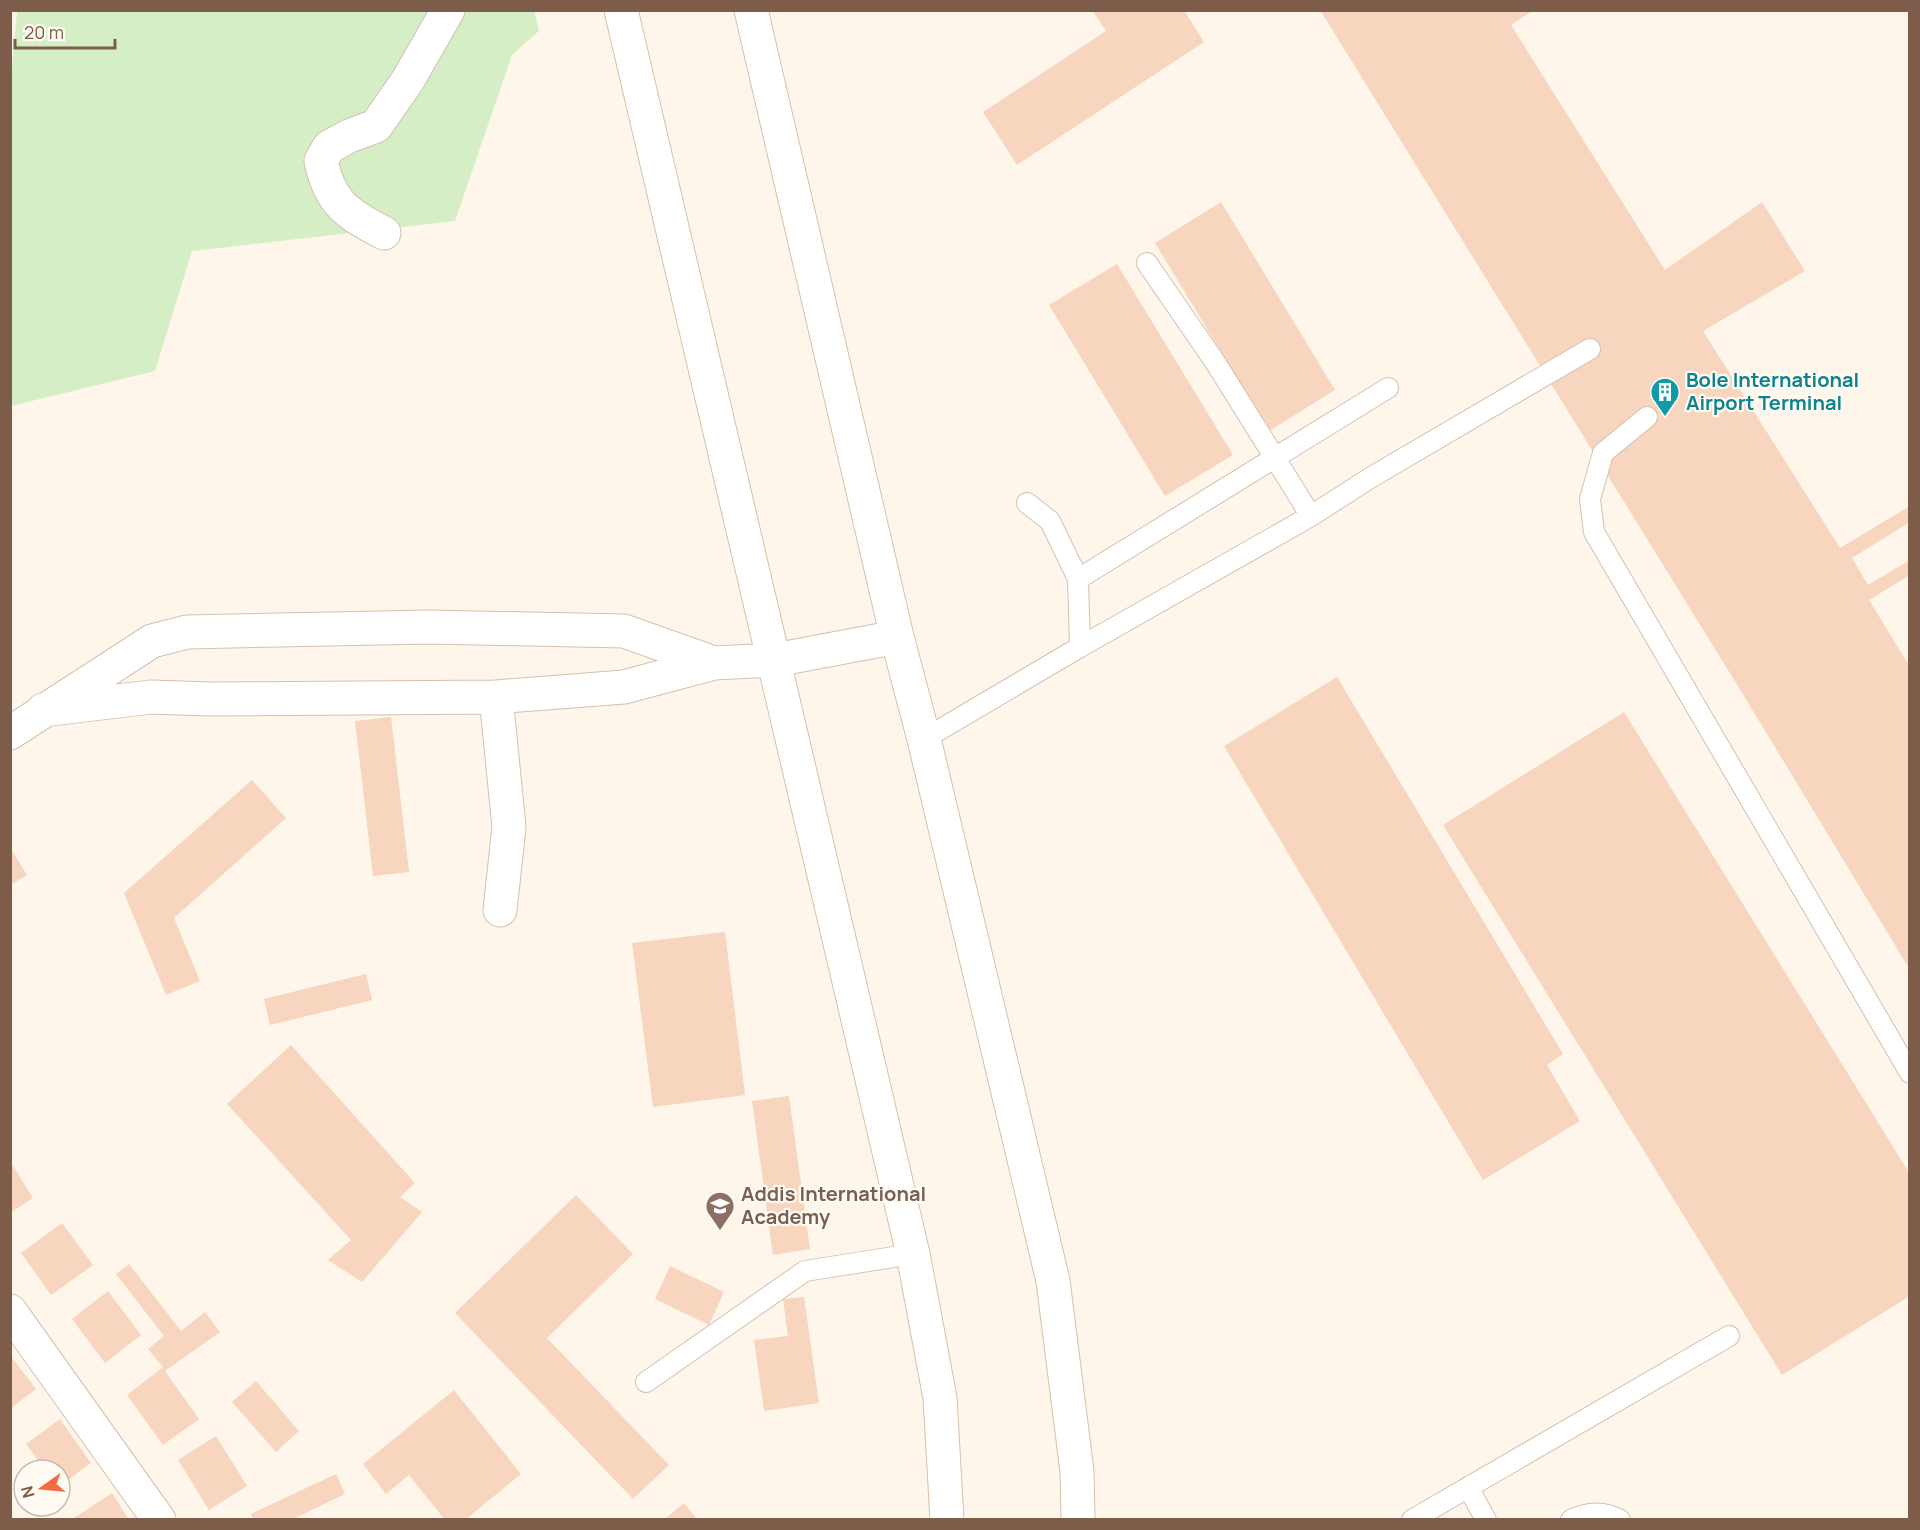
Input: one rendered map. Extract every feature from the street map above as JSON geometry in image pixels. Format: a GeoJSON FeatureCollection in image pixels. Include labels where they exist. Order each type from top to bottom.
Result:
{"type":"FeatureCollection","features":[{"type":"Feature","properties":{"kind":"main road"},"geometry":{"type":"LineString","coordinates":[[384,234],[357,220],[336,200],[324,178],[321,161],[329,147],[349,136],[376,126],[408,80],[448,10]]}},
{"type":"Feature","properties":{"kind":"main road"},"geometry":{"type":"LineString","coordinates":[[621,10],[913,1254],[940,1398],[947,1520]]}},
{"type":"Feature","properties":{"kind":"main road"},"geometry":{"type":"LineString","coordinates":[[751,10],[897,637],[924,739],[1053,1281],[1077,1471],[1078,1520]]}},
{"type":"Feature","properties":{"kind":"main road"},"geometry":{"type":"LineString","coordinates":[[10,733],[152,641],[188,632],[429,627],[624,631],[714,663]]}},
{"type":"Feature","properties":{"kind":"main road"},"geometry":{"type":"LineString","coordinates":[[43,710],[151,697],[211,699],[496,697],[624,687],[714,663],[775,660],[897,637]]}},
{"type":"Feature","properties":{"kind":"main road"},"geometry":{"type":"LineString","coordinates":[[496,697],[509,827],[500,910]]}},
{"type":"Feature","properties":{"kind":"main road"},"geometry":{"type":"LineString","coordinates":[[10,1311],[159,1520]]}},
{"type":"Feature","properties":{"kind":"lane"},"geometry":{"type":"LineString","coordinates":[[1147,263],[1215,362],[1311,516]]}},
{"type":"Feature","properties":{"kind":"lane"},"geometry":{"type":"LineString","coordinates":[[924,739],[1080,647],[1311,516],[1370,478],[1590,349]]}},
{"type":"Feature","properties":{"kind":"lane"},"geometry":{"type":"LineString","coordinates":[[1078,579],[1388,388]]}},
{"type":"Feature","properties":{"kind":"lane"},"geometry":{"type":"LineString","coordinates":[[1647,417],[1603,453],[1590,499],[1594,532],[1910,1073]]}},
{"type":"Feature","properties":{"kind":"lane"},"geometry":{"type":"LineString","coordinates":[[1027,503],[1050,521],[1078,579],[1080,647]]}},
{"type":"Feature","properties":{"kind":"lane"},"geometry":{"type":"LineString","coordinates":[[646,1382],[805,1271],[913,1254]]}},
{"type":"Feature","properties":{"kind":"lane"},"geometry":{"type":"LineString","coordinates":[[1412,1520],[1729,1336]]}},
{"type":"Feature","properties":{"kind":"lane"},"geometry":{"type":"LineString","coordinates":[[1468,1487],[1486,1520]]}},
{"type":"Feature","properties":{"kind":"lane"},"geometry":{"type":"LineString","coordinates":[[1571,1520],[1583,1514],[1609,1514],[1620,1520]]}},
{"type":"Feature","properties":{"kind":"green space"},"geometry":{"type":"Polygon","coordinates":[[[17,11],[534,11],[539,31],[512,55],[455,221],[192,251],[155,371],[11,406],[10,89],[17,11]]]}},
{"type":"Feature","properties":{"kind":"building"},"geometry":{"type":"Polygon","coordinates":[[[1092,10],[1184,10],[1204,42],[1017,165],[983,112],[1106,31],[1092,10]]]}},
{"type":"Feature","properties":{"kind":"building","name":"Bole International Airport Terminal"},"geometry":{"type":"Polygon","coordinates":[[[1320,10],[1534,10],[1511,25],[1665,270],[1762,202],[1805,271],[1703,331],[1840,548],[1910,506],[1910,522],[1852,558],[1868,585],[1910,560],[1910,575],[1869,600],[1910,667],[1910,970],[1741,691],[1320,10]]]}},
{"type":"Feature","properties":{"kind":"building"},"geometry":{"type":"Polygon","coordinates":[[[1221,202],[1335,390],[1269,431],[1155,243],[1221,202]]]}},
{"type":"Feature","properties":{"kind":"building"},"geometry":{"type":"Polygon","coordinates":[[[1117,264],[1233,455],[1165,496],[1049,305],[1117,264]]]}},
{"type":"Feature","properties":{"kind":"building"},"geometry":{"type":"Polygon","coordinates":[[[1337,677],[1563,1054],[1547,1065],[1580,1121],[1483,1180],[1224,746],[1337,677]]]}},
{"type":"Feature","properties":{"kind":"building"},"geometry":{"type":"Polygon","coordinates":[[[1624,712],[1910,1174],[1910,1296],[1782,1375],[1443,825],[1624,712]]]}},
{"type":"Feature","properties":{"kind":"building"},"geometry":{"type":"Polygon","coordinates":[[[391,717],[409,872],[373,876],[355,721],[391,717]]]}},
{"type":"Feature","properties":{"kind":"building"},"geometry":{"type":"Polygon","coordinates":[[[252,780],[286,818],[174,918],[200,981],[166,995],[124,893],[252,780]]]}},
{"type":"Feature","properties":{"kind":"building"},"geometry":{"type":"Polygon","coordinates":[[[10,847],[27,875],[10,885],[10,847]]]}},
{"type":"Feature","properties":{"kind":"building"},"geometry":{"type":"Polygon","coordinates":[[[725,932],[745,1095],[653,1107],[632,943],[725,932]]]}},
{"type":"Feature","properties":{"kind":"building"},"geometry":{"type":"Polygon","coordinates":[[[366,974],[372,1000],[270,1025],[264,999],[366,974]]]}},
{"type":"Feature","properties":{"kind":"building"},"geometry":{"type":"Polygon","coordinates":[[[291,1045],[415,1183],[400,1197],[422,1212],[362,1282],[328,1260],[351,1240],[227,1104],[291,1045]]]}},
{"type":"Feature","properties":{"kind":"building"},"geometry":{"type":"Polygon","coordinates":[[[789,1096],[810,1249],[773,1255],[752,1101],[789,1096]]]}},
{"type":"Feature","properties":{"kind":"building"},"geometry":{"type":"Polygon","coordinates":[[[10,1161],[33,1198],[10,1213],[10,1161]]]}},
{"type":"Feature","properties":{"kind":"building"},"geometry":{"type":"Polygon","coordinates":[[[576,1195],[633,1254],[547,1338],[669,1465],[633,1499],[455,1313],[576,1195]]]}},
{"type":"Feature","properties":{"kind":"building"},"geometry":{"type":"Polygon","coordinates":[[[62,1223],[93,1265],[51,1295],[21,1253],[62,1223]]]}},
{"type":"Feature","properties":{"kind":"building"},"geometry":{"type":"Polygon","coordinates":[[[129,1264],[181,1331],[205,1312],[220,1332],[165,1371],[199,1419],[163,1445],[127,1395],[163,1367],[148,1349],[164,1336],[116,1274],[129,1264]]]}},
{"type":"Feature","properties":{"kind":"building"},"geometry":{"type":"Polygon","coordinates":[[[670,1266],[724,1292],[709,1325],[655,1299],[670,1266]]]}},
{"type":"Feature","properties":{"kind":"building"},"geometry":{"type":"Polygon","coordinates":[[[108,1291],[141,1335],[105,1363],[72,1319],[108,1291]]]}},
{"type":"Feature","properties":{"kind":"building"},"geometry":{"type":"Polygon","coordinates":[[[804,1297],[819,1403],[764,1411],[754,1340],[788,1336],[783,1299],[804,1297]]]}},
{"type":"Feature","properties":{"kind":"building"},"geometry":{"type":"Polygon","coordinates":[[[10,1355],[36,1389],[10,1409],[10,1355]]]}},
{"type":"Feature","properties":{"kind":"building"},"geometry":{"type":"Polygon","coordinates":[[[256,1381],[299,1431],[276,1452],[232,1402],[256,1381]]]}},
{"type":"Feature","properties":{"kind":"building"},"geometry":{"type":"Polygon","coordinates":[[[454,1390],[521,1474],[465,1520],[445,1520],[409,1475],[386,1494],[363,1464],[454,1390]]]}},
{"type":"Feature","properties":{"kind":"building"},"geometry":{"type":"Polygon","coordinates":[[[60,1419],[91,1463],[72,1477],[72,1458],[36,1458],[26,1444],[60,1419]]]}},
{"type":"Feature","properties":{"kind":"building"},"geometry":{"type":"Polygon","coordinates":[[[216,1436],[247,1486],[209,1510],[178,1460],[216,1436]]]}},
{"type":"Feature","properties":{"kind":"building"},"geometry":{"type":"Polygon","coordinates":[[[336,1474],[345,1494],[291,1520],[253,1520],[251,1514],[336,1474]]]}},
{"type":"Feature","properties":{"kind":"building"},"geometry":{"type":"Polygon","coordinates":[[[112,1493],[129,1520],[71,1520],[112,1493]]]}},
{"type":"Feature","properties":{"kind":"building"},"geometry":{"type":"Polygon","coordinates":[[[684,1503],[698,1520],[664,1520],[684,1503]]]}},
{"type":"Feature","properties":{"kind":"place","name":"Bole International Airport Terminal"},"geometry":{"type":"Point","coordinates":[1665,418]}},
{"type":"Feature","properties":{"kind":"place","name":"Addis International Academy"},"geometry":{"type":"Point","coordinates":[720,1232]}}]}
